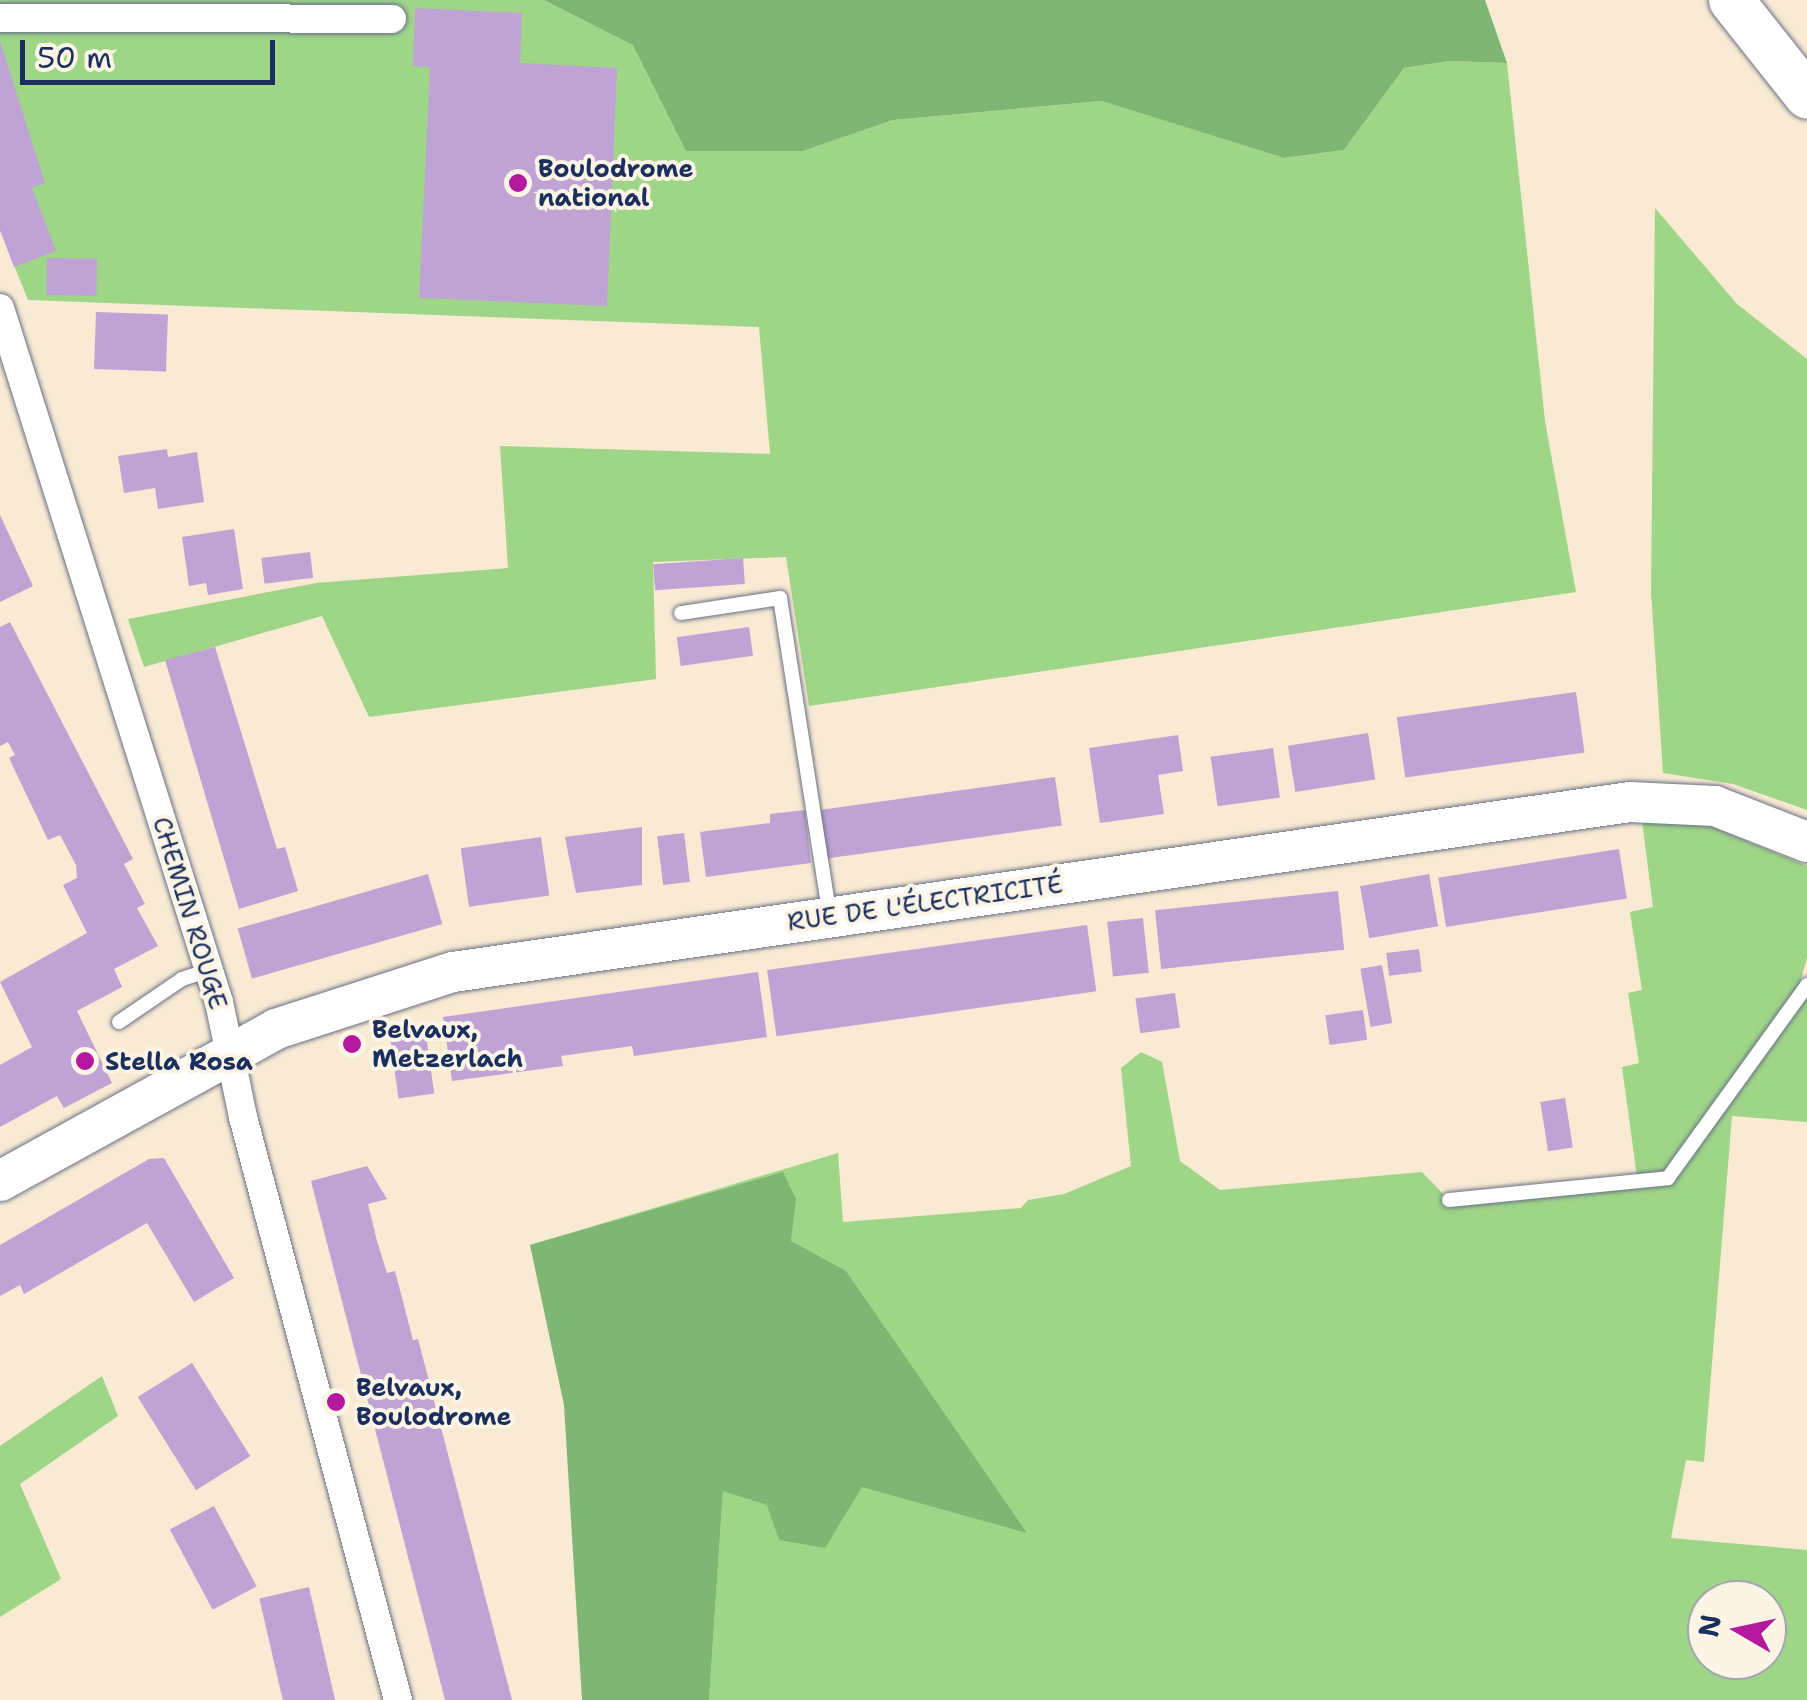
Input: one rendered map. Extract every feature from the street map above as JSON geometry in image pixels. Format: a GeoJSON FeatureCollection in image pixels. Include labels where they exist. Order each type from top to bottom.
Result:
{"type":"FeatureCollection","features":[{"type":"Feature","properties":{"kind":"highway"},"geometry":{"type":"LineString","coordinates":[[1732,0],[1807,96]]}},
{"type":"Feature","properties":{"kind":"main road","name":"RUE DE L'ÉLECTRICITÉ"},"geometry":{"type":"LineString","coordinates":[[0,1181],[231,1050],[370,994],[453,972],[1630,802],[1715,806],[1807,842]]}},
{"type":"Feature","properties":{"kind":"street"},"geometry":{"type":"LineString","coordinates":[[0,18],[392,19]]}},
{"type":"Feature","properties":{"kind":"street","name":"CHEMIN ROUGE"},"geometry":{"type":"LineString","coordinates":[[0,308],[209,970],[398,1700]]}},
{"type":"Feature","properties":{"kind":"lane"},"geometry":{"type":"LineString","coordinates":[[681,612],[780,598],[830,917]]}},
{"type":"Feature","properties":{"kind":"lane"},"geometry":{"type":"LineString","coordinates":[[119,1022],[182,979],[209,970]]}},
{"type":"Feature","properties":{"kind":"lane"},"geometry":{"type":"LineString","coordinates":[[1449,1200],[1668,1178],[1807,985]]}},
{"type":"Feature","properties":{"kind":"green space"},"geometry":{"type":"Polygon","coordinates":[[[0,0],[544,0],[633,44],[687,151],[803,151],[893,120],[1103,101],[1284,158],[1344,150],[1404,68],[1449,61],[1507,63],[1545,421],[1576,592],[809,706],[786,557],[653,562],[656,679],[369,717],[322,616],[144,667],[128,619],[316,583],[508,568],[500,446],[770,454],[759,327],[28,300],[0,230],[0,0]]]}},
{"type":"Feature","properties":{"kind":"green space"},"geometry":{"type":"Polygon","coordinates":[[[544,0],[1485,0],[1507,63],[1449,61],[1404,68],[1344,150],[1284,158],[1102,101],[893,120],[803,151],[686,151],[633,45],[544,0]]]}},
{"type":"Feature","properties":{"kind":"green space"},"geometry":{"type":"Polygon","coordinates":[[[1655,208],[1737,304],[1807,359],[1807,810],[1733,784],[1663,773],[1651,592],[1655,208]]]}},
{"type":"Feature","properties":{"kind":"green space"},"geometry":{"type":"Polygon","coordinates":[[[1642,821],[1710,826],[1807,866],[1807,958],[1796,996],[1807,993],[1807,1122],[1732,1116],[1704,1462],[1686,1460],[1671,1538],[1807,1550],[1807,1700],[709,1700],[723,1490],[768,1505],[824,1548],[530,1245],[838,1153],[843,1222],[1021,1208],[1028,1200],[1064,1194],[1131,1166],[1121,1068],[1141,1052],[1162,1062],[1180,1161],[1220,1190],[1422,1172],[1449,1200],[1638,1184],[1622,1067],[1639,1063],[1628,993],[1642,990],[1630,912],[1653,907],[1642,821]]]}},
{"type":"Feature","properties":{"kind":"green space"},"geometry":{"type":"Polygon","coordinates":[[[783,1172],[796,1199],[791,1241],[846,1271],[1027,1533],[862,1487],[825,1548],[779,1540],[767,1505],[723,1491],[709,1700],[582,1700],[564,1405],[530,1245],[783,1172]]]}},
{"type":"Feature","properties":{"kind":"green space"},"geometry":{"type":"Polygon","coordinates":[[[102,1376],[118,1416],[20,1484],[61,1579],[0,1617],[0,1446],[102,1376]]]}},
{"type":"Feature","properties":{"kind":"building","name":"Boulodrome national"},"geometry":{"type":"Polygon","coordinates":[[[415,8],[522,13],[520,63],[617,68],[607,306],[419,298],[430,67],[413,66],[415,8]]]}},
{"type":"Feature","properties":{"kind":"building"},"geometry":{"type":"Polygon","coordinates":[[[0,41],[45,183],[32,188],[56,251],[14,267],[0,230],[0,41]]]}},
{"type":"Feature","properties":{"kind":"building"},"geometry":{"type":"Polygon","coordinates":[[[47,258],[97,259],[96,296],[46,295],[47,258]]]}},
{"type":"Feature","properties":{"kind":"building"},"geometry":{"type":"Polygon","coordinates":[[[96,312],[168,315],[166,371],[94,369],[96,312]]]}},
{"type":"Feature","properties":{"kind":"building"},"geometry":{"type":"Polygon","coordinates":[[[167,449],[168,457],[197,452],[204,502],[158,509],[155,488],[124,493],[118,456],[167,449]]]}},
{"type":"Feature","properties":{"kind":"building"},"geometry":{"type":"Polygon","coordinates":[[[0,515],[33,586],[0,602],[0,515]]]}},
{"type":"Feature","properties":{"kind":"building"},"geometry":{"type":"Polygon","coordinates":[[[234,529],[243,589],[208,595],[206,583],[189,586],[182,537],[234,529]]]}},
{"type":"Feature","properties":{"kind":"building"},"geometry":{"type":"Polygon","coordinates":[[[310,552],[313,578],[265,584],[261,558],[310,552]]]}},
{"type":"Feature","properties":{"kind":"building"},"geometry":{"type":"Polygon","coordinates":[[[743,558],[745,584],[655,590],[653,564],[743,558]]]}},
{"type":"Feature","properties":{"kind":"building"},"geometry":{"type":"Polygon","coordinates":[[[10,622],[133,859],[124,864],[145,904],[137,908],[158,946],[114,969],[122,987],[77,1011],[112,1083],[64,1108],[57,1096],[0,1127],[0,1065],[32,1047],[0,982],[87,933],[63,885],[77,878],[76,865],[60,835],[48,840],[9,758],[15,755],[8,742],[0,746],[0,627],[10,622]]]}},
{"type":"Feature","properties":{"kind":"building"},"geometry":{"type":"Polygon","coordinates":[[[749,627],[753,656],[681,666],[677,637],[749,627]]]}},
{"type":"Feature","properties":{"kind":"building"},"geometry":{"type":"Polygon","coordinates":[[[215,647],[277,849],[285,847],[298,891],[239,909],[165,660],[215,647]]]}},
{"type":"Feature","properties":{"kind":"building"},"geometry":{"type":"Polygon","coordinates":[[[1576,692],[1584,752],[1405,778],[1397,717],[1576,692]]]}},
{"type":"Feature","properties":{"kind":"building"},"geometry":{"type":"Polygon","coordinates":[[[1368,733],[1375,779],[1295,792],[1288,746],[1368,733]]]}},
{"type":"Feature","properties":{"kind":"building"},"geometry":{"type":"Polygon","coordinates":[[[1178,735],[1183,771],[1158,775],[1164,814],[1100,823],[1089,748],[1178,735]]]}},
{"type":"Feature","properties":{"kind":"building"},"geometry":{"type":"Polygon","coordinates":[[[1273,748],[1280,798],[1218,806],[1211,757],[1273,748]]]}},
{"type":"Feature","properties":{"kind":"building"},"geometry":{"type":"Polygon","coordinates":[[[1055,777],[1062,826],[825,859],[818,810],[1055,777]]]}},
{"type":"Feature","properties":{"kind":"building"},"geometry":{"type":"Polygon","coordinates":[[[805,810],[811,863],[706,877],[700,832],[770,823],[770,814],[805,810]]]}},
{"type":"Feature","properties":{"kind":"building"},"geometry":{"type":"Polygon","coordinates":[[[642,827],[642,885],[576,893],[565,837],[642,827]]]}},
{"type":"Feature","properties":{"kind":"building"},"geometry":{"type":"Polygon","coordinates":[[[684,833],[690,882],[663,885],[657,836],[684,833]]]}},
{"type":"Feature","properties":{"kind":"building"},"geometry":{"type":"Polygon","coordinates":[[[541,837],[549,895],[469,907],[461,848],[541,837]]]}},
{"type":"Feature","properties":{"kind":"building"},"geometry":{"type":"Polygon","coordinates":[[[1619,849],[1627,898],[1446,927],[1438,878],[1619,849]]]}},
{"type":"Feature","properties":{"kind":"building"},"geometry":{"type":"Polygon","coordinates":[[[428,874],[442,924],[252,979],[238,929],[428,874]]]}},
{"type":"Feature","properties":{"kind":"building"},"geometry":{"type":"Polygon","coordinates":[[[1429,874],[1438,926],[1369,938],[1360,886],[1429,874]]]}},
{"type":"Feature","properties":{"kind":"building"},"geometry":{"type":"Polygon","coordinates":[[[1338,891],[1344,950],[1161,969],[1155,910],[1338,891]]]}},
{"type":"Feature","properties":{"kind":"building"},"geometry":{"type":"Polygon","coordinates":[[[1143,918],[1149,973],[1113,976],[1107,922],[1143,918]]]}},
{"type":"Feature","properties":{"kind":"building"},"geometry":{"type":"Polygon","coordinates":[[[1087,925],[1096,991],[776,1036],[767,970],[1087,925]]]}},
{"type":"Feature","properties":{"kind":"building"},"geometry":{"type":"Polygon","coordinates":[[[1419,949],[1422,972],[1389,976],[1386,953],[1419,949]]]}},
{"type":"Feature","properties":{"kind":"building"},"geometry":{"type":"Polygon","coordinates":[[[1382,965],[1392,1023],[1371,1027],[1360,969],[1382,965]]]}},
{"type":"Feature","properties":{"kind":"building"},"geometry":{"type":"Polygon","coordinates":[[[758,972],[767,1037],[634,1056],[632,1046],[561,1056],[563,1066],[452,1081],[443,1017],[758,972]]]}},
{"type":"Feature","properties":{"kind":"building"},"geometry":{"type":"Polygon","coordinates":[[[1175,993],[1180,1028],[1140,1033],[1135,999],[1175,993]]]}},
{"type":"Feature","properties":{"kind":"building"},"geometry":{"type":"Polygon","coordinates":[[[1363,1010],[1367,1040],[1330,1045],[1325,1015],[1363,1010]]]}},
{"type":"Feature","properties":{"kind":"building"},"geometry":{"type":"Polygon","coordinates":[[[426,1035],[434,1093],[399,1098],[390,1040],[426,1035]]]}},
{"type":"Feature","properties":{"kind":"building"},"geometry":{"type":"Polygon","coordinates":[[[1565,1098],[1573,1147],[1548,1151],[1540,1102],[1565,1098]]]}},
{"type":"Feature","properties":{"kind":"building"},"geometry":{"type":"Polygon","coordinates":[[[164,1158],[234,1278],[194,1302],[147,1223],[24,1294],[20,1285],[0,1296],[0,1245],[149,1159],[164,1158]]]}},
{"type":"Feature","properties":{"kind":"building"},"geometry":{"type":"Polygon","coordinates":[[[367,1166],[387,1199],[368,1204],[377,1241],[387,1273],[395,1271],[413,1340],[418,1339],[512,1700],[445,1700],[311,1181],[367,1166]]]}},
{"type":"Feature","properties":{"kind":"building"},"geometry":{"type":"Polygon","coordinates":[[[192,1363],[250,1456],[196,1490],[138,1397],[192,1363]]]}},
{"type":"Feature","properties":{"kind":"building"},"geometry":{"type":"Polygon","coordinates":[[[214,1506],[257,1586],[213,1610],[170,1529],[214,1506]]]}},
{"type":"Feature","properties":{"kind":"building"},"geometry":{"type":"Polygon","coordinates":[[[309,1587],[335,1700],[283,1700],[259,1598],[309,1587]]]}},
{"type":"Feature","properties":{"kind":"place","name":"Boulodrome national"},"geometry":{"type":"Point","coordinates":[518,183]}},
{"type":"Feature","properties":{"kind":"place","name":"Belvaux, Metzerlach"},"geometry":{"type":"Point","coordinates":[352,1044]}},
{"type":"Feature","properties":{"kind":"place","name":"Stella Rosa"},"geometry":{"type":"Point","coordinates":[85,1061]}},
{"type":"Feature","properties":{"kind":"place","name":"Belvaux, Boulodrome"},"geometry":{"type":"Point","coordinates":[336,1402]}}]}
